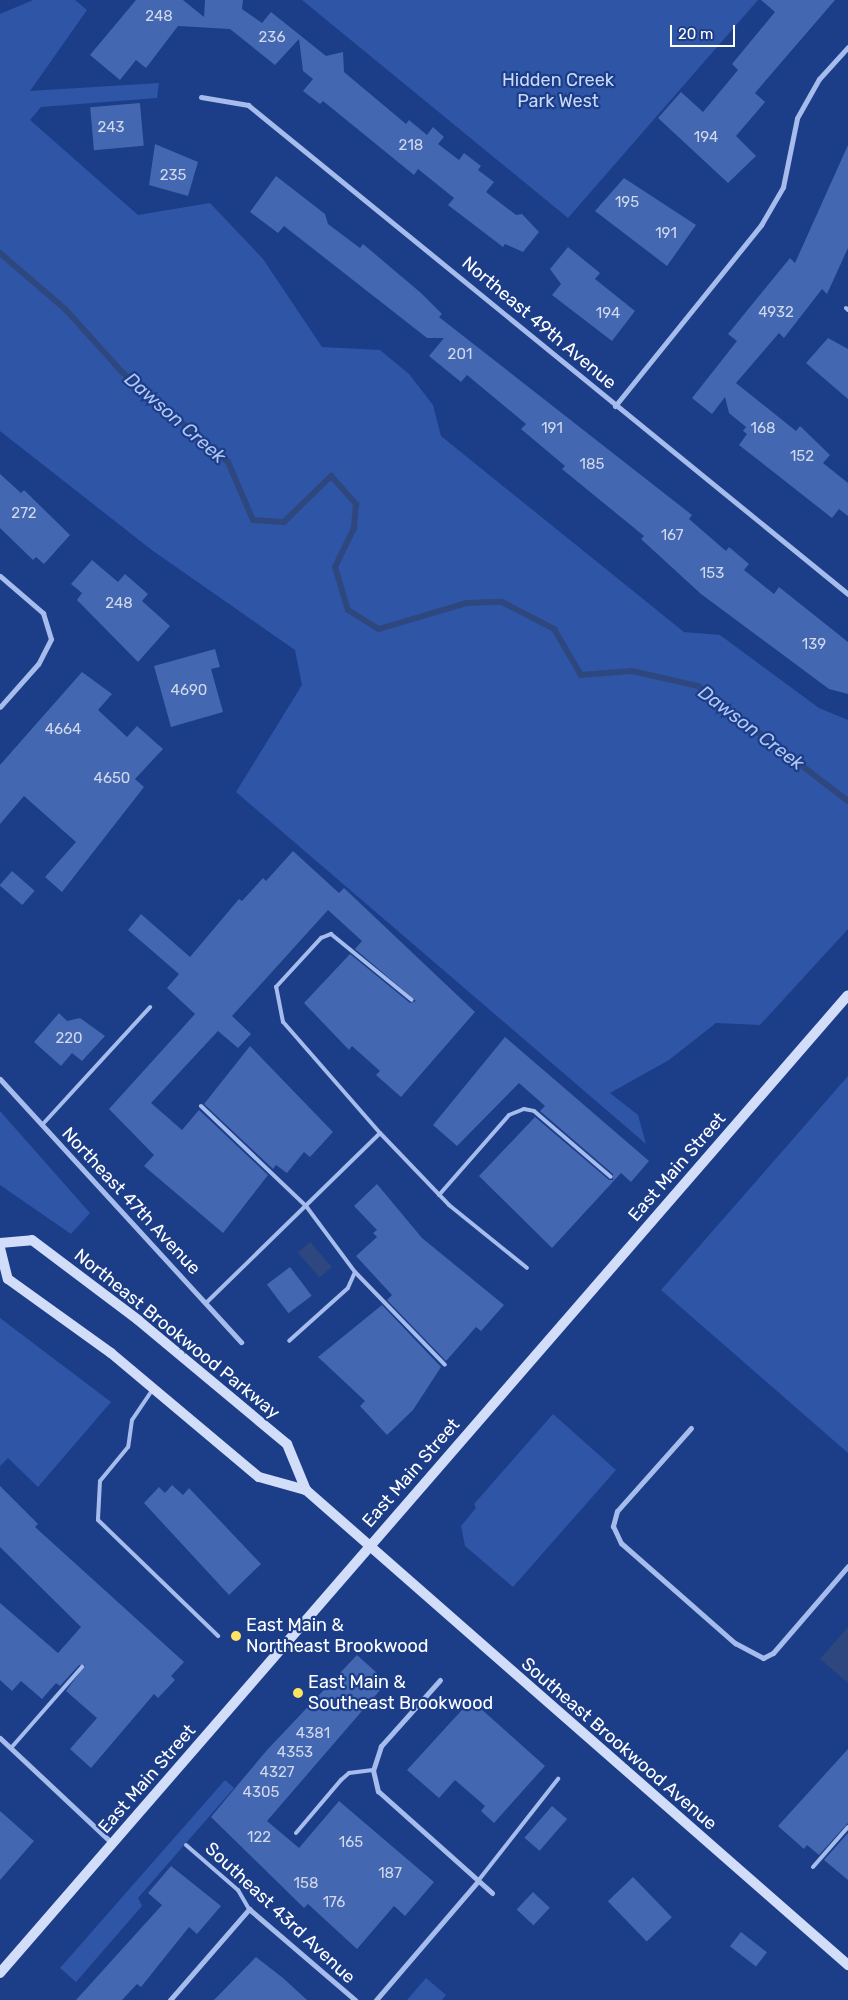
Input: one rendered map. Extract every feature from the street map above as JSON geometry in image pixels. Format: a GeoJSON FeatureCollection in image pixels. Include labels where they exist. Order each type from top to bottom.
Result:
{"type":"FeatureCollection","features":[{"type":"Feature","properties":{"kind":"main road","name":"East Main Street"},"geometry":{"type":"LineString","coordinates":[[0,1973],[848,995]]}},
{"type":"Feature","properties":{"kind":"main road","name":"Northeast Brookwood Parkway"},"geometry":{"type":"LineString","coordinates":[[0,1244],[32,1240],[138,1320],[287,1444],[306,1490],[369,1546]]}},
{"type":"Feature","properties":{"kind":"main road","name":"Northeast Brookwood Parkway"},"geometry":{"type":"LineString","coordinates":[[0,1248],[8,1278],[154,1388],[258,1477],[306,1490]]}},
{"type":"Feature","properties":{"kind":"main road","name":"Southeast Brookwood Avenue"},"geometry":{"type":"LineString","coordinates":[[369,1546],[848,1965]]}},
{"type":"Feature","properties":{"kind":"street"},"geometry":{"type":"LineString","coordinates":[[615,406],[761,225],[783,187],[797,118],[819,79],[848,46]]}},
{"type":"Feature","properties":{"kind":"street","name":"Northeast 49th Avenue"},"geometry":{"type":"LineString","coordinates":[[202,97],[248,105],[472,284],[519,329],[848,594]]}},
{"type":"Feature","properties":{"kind":"street"},"geometry":{"type":"LineString","coordinates":[[0,576],[43,613],[51,633],[42,658],[0,707]]}},
{"type":"Feature","properties":{"kind":"street","name":"Northeast 47th Avenue"},"geometry":{"type":"LineString","coordinates":[[0,1079],[241,1342]]}},
{"type":"Feature","properties":{"kind":"street"},"geometry":{"type":"LineString","coordinates":[[691,1428],[617,1511],[613,1526],[621,1543],[735,1643],[763,1658],[773,1653],[848,1566]]}},
{"type":"Feature","properties":{"kind":"street"},"geometry":{"type":"LineString","coordinates":[[440,1680],[381,1746],[373,1770],[378,1791],[492,1893]]}},
{"type":"Feature","properties":{"kind":"street"},"geometry":{"type":"LineString","coordinates":[[0,1738],[113,1844]]}},
{"type":"Feature","properties":{"kind":"street"},"geometry":{"type":"LineString","coordinates":[[376,2000],[478,1881]]}},
{"type":"Feature","properties":{"kind":"street"},"geometry":{"type":"LineString","coordinates":[[170,2000],[250,1908]]}},
{"type":"Feature","properties":{"kind":"street","name":"Southeast 43rd Avenue"},"geometry":{"type":"LineString","coordinates":[[250,1908],[355,2000]]}},
{"type":"Feature","properties":{"kind":"lane"},"geometry":{"type":"LineString","coordinates":[[412,1000],[331,934],[321,938],[276,987],[283,1022],[380,1134],[439,1195],[527,1268]]}},
{"type":"Feature","properties":{"kind":"lane"},"geometry":{"type":"LineString","coordinates":[[42,1125],[150,1007]]}},
{"type":"Feature","properties":{"kind":"lane"},"geometry":{"type":"LineString","coordinates":[[201,1106],[306,1206],[355,1272],[445,1364]]}},
{"type":"Feature","properties":{"kind":"lane"},"geometry":{"type":"LineString","coordinates":[[439,1195],[510,1115],[524,1108],[534,1111],[610,1177]]}},
{"type":"Feature","properties":{"kind":"lane"},"geometry":{"type":"LineString","coordinates":[[206,1303],[380,1134]]}},
{"type":"Feature","properties":{"kind":"lane"},"geometry":{"type":"LineString","coordinates":[[289,1341],[348,1288],[355,1272]]}},
{"type":"Feature","properties":{"kind":"lane"},"geometry":{"type":"LineString","coordinates":[[154,1388],[132,1420],[128,1447],[100,1481],[98,1520],[218,1636]]}},
{"type":"Feature","properties":{"kind":"lane"},"geometry":{"type":"LineString","coordinates":[[11,1748],[82,1667]]}},
{"type":"Feature","properties":{"kind":"lane"},"geometry":{"type":"LineString","coordinates":[[296,1833],[341,1780],[349,1774],[373,1770]]}},
{"type":"Feature","properties":{"kind":"lane"},"geometry":{"type":"LineString","coordinates":[[478,1881],[558,1780]]}},
{"type":"Feature","properties":{"kind":"lane"},"geometry":{"type":"LineString","coordinates":[[813,1867],[848,1827]]}},
{"type":"Feature","properties":{"kind":"lane","name":"Southeast 43rd Avenue"},"geometry":{"type":"LineString","coordinates":[[186,1845],[238,1890],[250,1908]]}},
{"type":"Feature","properties":{"kind":"green space"},"geometry":{"type":"Polygon","coordinates":[[[33,0],[75,0],[87,10],[30,91],[159,83],[157,98],[41,107],[30,120],[138,215],[210,203],[263,259],[322,347],[380,350],[409,374],[433,405],[441,436],[684,632],[720,635],[819,708],[848,720],[848,929],[760,1025],[716,1023],[669,1060],[610,1093],[638,1115],[646,1144],[236,792],[302,685],[295,650],[153,551],[0,431],[0,14],[33,0]]]}},
{"type":"Feature","properties":{"kind":"green space","name":"Hidden Creek Park West"},"geometry":{"type":"Polygon","coordinates":[[[302,0],[758,0],[568,218],[302,0]]]}},
{"type":"Feature","properties":{"kind":"green space"},"geometry":{"type":"Polygon","coordinates":[[[848,1076],[848,1453],[661,1290],[848,1076]]]}},
{"type":"Feature","properties":{"kind":"green space"},"geometry":{"type":"Polygon","coordinates":[[[0,1111],[90,1213],[71,1234],[0,1185],[0,1111]]]}},
{"type":"Feature","properties":{"kind":"green space"},"geometry":{"type":"Polygon","coordinates":[[[0,1318],[111,1402],[38,1487],[8,1458],[0,1466],[0,1318]]]}},
{"type":"Feature","properties":{"kind":"green space"},"geometry":{"type":"Polygon","coordinates":[[[553,1414],[616,1470],[513,1587],[465,1546],[461,1526],[476,1508],[474,1504],[553,1414]]]}},
{"type":"Feature","properties":{"kind":"green space"},"geometry":{"type":"Polygon","coordinates":[[[225,1780],[234,1788],[138,1898],[142,1906],[76,1982],[60,1968],[225,1780]]]}},
{"type":"Feature","properties":{"kind":"green space"},"geometry":{"type":"Polygon","coordinates":[[[426,1978],[446,1995],[442,2000],[407,2000],[426,1978]]]}},
{"type":"Feature","properties":{"kind":"shaded area"},"geometry":{"type":"Polygon","coordinates":[[[310,1242],[332,1267],[320,1277],[298,1252],[310,1242]]]}},
{"type":"Feature","properties":{"kind":"shaded area"},"geometry":{"type":"Polygon","coordinates":[[[848,1627],[848,1683],[820,1659],[848,1627]]]}},
{"type":"Feature","properties":{"kind":"building"},"geometry":{"type":"Polygon","coordinates":[[[136,0],[183,0],[204,17],[205,0],[243,0],[242,9],[262,23],[271,12],[326,56],[343,52],[344,72],[406,124],[409,120],[427,135],[433,127],[444,137],[438,144],[459,160],[464,153],[481,166],[478,170],[494,182],[486,192],[516,215],[522,214],[539,232],[523,252],[505,244],[503,247],[448,205],[454,198],[418,169],[414,175],[323,101],[320,104],[303,91],[313,79],[303,71],[299,39],[275,65],[230,29],[178,26],[146,68],[136,60],[120,80],[90,55],[136,0]]]}},
{"type":"Feature","properties":{"kind":"building"},"geometry":{"type":"Polygon","coordinates":[[[761,0],[835,0],[755,93],[765,102],[736,136],[756,156],[728,183],[658,118],[681,92],[703,112],[738,70],[732,64],[775,12],[761,0]]]}},
{"type":"Feature","properties":{"kind":"building"},"geometry":{"type":"Polygon","coordinates":[[[140,103],[144,146],[94,150],[90,107],[140,103]]]}},
{"type":"Feature","properties":{"kind":"building"},"geometry":{"type":"Polygon","coordinates":[[[155,144],[198,162],[188,196],[149,185],[155,144]]]}},
{"type":"Feature","properties":{"kind":"building"},"geometry":{"type":"Polygon","coordinates":[[[848,145],[848,248],[827,294],[822,289],[784,338],[779,333],[736,383],[796,431],[800,426],[830,455],[823,463],[848,483],[848,516],[839,509],[832,518],[739,445],[747,434],[743,431],[746,427],[729,413],[725,397],[712,414],[692,398],[737,341],[728,334],[790,258],[795,263],[848,145]]]}},
{"type":"Feature","properties":{"kind":"building"},"geometry":{"type":"Polygon","coordinates":[[[276,176],[325,214],[328,224],[360,248],[363,244],[421,293],[442,314],[439,317],[692,515],[689,519],[726,551],[729,547],[749,564],[744,570],[774,594],[779,587],[848,642],[848,694],[829,689],[701,594],[641,539],[644,536],[562,469],[565,466],[521,429],[526,424],[467,375],[461,382],[429,356],[444,338],[427,338],[284,226],[278,233],[250,212],[276,176]]]}},
{"type":"Feature","properties":{"kind":"building"},"geometry":{"type":"Polygon","coordinates":[[[624,178],[696,225],[667,266],[595,211],[624,178]]]}},
{"type":"Feature","properties":{"kind":"building"},"geometry":{"type":"Polygon","coordinates":[[[568,247],[600,273],[595,279],[635,311],[612,341],[552,295],[561,284],[550,269],[568,247]]]}},
{"type":"Feature","properties":{"kind":"building"},"geometry":{"type":"Polygon","coordinates":[[[828,338],[848,349],[848,399],[806,363],[828,338]]]}},
{"type":"Feature","properties":{"kind":"building"},"geometry":{"type":"Polygon","coordinates":[[[0,474],[21,493],[24,490],[70,535],[44,564],[36,557],[33,560],[0,528],[0,474]]]}},
{"type":"Feature","properties":{"kind":"building"},"geometry":{"type":"Polygon","coordinates":[[[92,560],[118,582],[125,574],[148,594],[142,601],[170,626],[138,662],[77,600],[82,593],[71,584],[92,560]]]}},
{"type":"Feature","properties":{"kind":"building"},"geometry":{"type":"Polygon","coordinates":[[[215,649],[220,667],[211,669],[223,712],[171,727],[154,666],[215,649]]]}},
{"type":"Feature","properties":{"kind":"building"},"geometry":{"type":"Polygon","coordinates":[[[82,672],[112,694],[98,710],[127,737],[137,726],[163,749],[135,779],[144,787],[62,892],[45,877],[76,842],[24,796],[0,824],[0,765],[82,672]]]}},
{"type":"Feature","properties":{"kind":"building"},"geometry":{"type":"Polygon","coordinates":[[[293,851],[339,893],[344,888],[475,1012],[401,1097],[376,1075],[380,1071],[352,1046],[349,1050],[304,1003],[350,954],[410,1003],[416,1001],[355,949],[362,941],[328,910],[232,1016],[251,1034],[238,1048],[218,1031],[151,1103],[182,1130],[199,1110],[268,1175],[223,1233],[144,1166],[154,1155],[109,1109],[195,1014],[167,988],[179,974],[128,930],[141,914],[190,957],[239,899],[242,901],[263,878],[266,881],[293,851]]]}},
{"type":"Feature","properties":{"kind":"building"},"geometry":{"type":"Polygon","coordinates":[[[12,871],[35,891],[22,905],[0,886],[12,871]]]}},
{"type":"Feature","properties":{"kind":"building"},"geometry":{"type":"Polygon","coordinates":[[[59,1013],[67,1021],[80,1018],[105,1036],[82,1061],[72,1053],[61,1066],[34,1042],[59,1013]]]}},
{"type":"Feature","properties":{"kind":"building"},"geometry":{"type":"Polygon","coordinates":[[[505,1037],[649,1161],[631,1182],[621,1173],[552,1248],[479,1176],[535,1117],[609,1180],[613,1180],[613,1174],[540,1111],[545,1106],[519,1083],[457,1146],[433,1125],[505,1037]]]}},
{"type":"Feature","properties":{"kind":"building"},"geometry":{"type":"Polygon","coordinates":[[[250,1046],[333,1132],[310,1157],[304,1152],[287,1173],[276,1165],[273,1169],[204,1104],[250,1046]]]}},
{"type":"Feature","properties":{"kind":"building"},"geometry":{"type":"Polygon","coordinates":[[[377,1184],[422,1238],[504,1305],[481,1331],[476,1327],[446,1361],[387,1300],[392,1295],[356,1256],[377,1237],[373,1233],[377,1230],[354,1206],[377,1184]]]}},
{"type":"Feature","properties":{"kind":"building"},"geometry":{"type":"Polygon","coordinates":[[[290,1267],[312,1296],[289,1313],[267,1284],[290,1267]]]}},
{"type":"Feature","properties":{"kind":"building"},"geometry":{"type":"Polygon","coordinates":[[[382,1305],[441,1367],[413,1410],[387,1435],[360,1406],[365,1401],[318,1357],[382,1305]]]}},
{"type":"Feature","properties":{"kind":"building"},"geometry":{"type":"Polygon","coordinates":[[[172,1485],[183,1495],[189,1488],[261,1564],[229,1595],[144,1503],[159,1487],[165,1493],[172,1485]]]}},
{"type":"Feature","properties":{"kind":"building"},"geometry":{"type":"Polygon","coordinates":[[[0,1486],[38,1524],[35,1527],[184,1662],[171,1676],[175,1680],[158,1698],[154,1694],[91,1768],[70,1749],[97,1718],[66,1691],[85,1665],[79,1665],[60,1686],[56,1683],[42,1699],[21,1681],[12,1691],[0,1680],[0,1603],[58,1653],[81,1627],[0,1547],[0,1486]]]}},
{"type":"Feature","properties":{"kind":"building"},"geometry":{"type":"Polygon","coordinates":[[[357,1655],[387,1682],[267,1821],[299,1848],[339,1801],[434,1882],[405,1916],[394,1906],[357,1949],[308,1904],[304,1908],[211,1817],[267,1750],[357,1655]]]}},
{"type":"Feature","properties":{"kind":"building"},"geometry":{"type":"Polygon","coordinates":[[[471,1700],[545,1766],[494,1823],[481,1811],[485,1806],[455,1780],[439,1798],[407,1770],[471,1700]]]}},
{"type":"Feature","properties":{"kind":"building"},"geometry":{"type":"Polygon","coordinates":[[[848,1749],[848,1823],[819,1855],[807,1845],[804,1849],[778,1826],[848,1749]]]}},
{"type":"Feature","properties":{"kind":"building"},"geometry":{"type":"Polygon","coordinates":[[[552,1806],[567,1819],[540,1851],[524,1838],[552,1806]]]}},
{"type":"Feature","properties":{"kind":"building"},"geometry":{"type":"Polygon","coordinates":[[[0,1811],[34,1841],[0,1880],[0,1811]]]}},
{"type":"Feature","properties":{"kind":"building"},"geometry":{"type":"Polygon","coordinates":[[[848,1833],[848,1880],[824,1860],[848,1833]]]}},
{"type":"Feature","properties":{"kind":"building"},"geometry":{"type":"Polygon","coordinates":[[[171,1866],[221,1906],[197,1934],[189,1927],[141,1987],[137,1984],[122,2000],[76,2000],[162,1905],[148,1893],[171,1866]]]}},
{"type":"Feature","properties":{"kind":"building"},"geometry":{"type":"Polygon","coordinates":[[[633,1877],[672,1917],[647,1942],[608,1901],[633,1877]]]}},
{"type":"Feature","properties":{"kind":"building"},"geometry":{"type":"Polygon","coordinates":[[[533,1892],[550,1908],[533,1925],[517,1910],[533,1892]]]}},
{"type":"Feature","properties":{"kind":"building"},"geometry":{"type":"Polygon","coordinates":[[[741,1932],[767,1952],[756,1967],[730,1946],[741,1932]]]}},
{"type":"Feature","properties":{"kind":"building"},"geometry":{"type":"Polygon","coordinates":[[[256,1957],[283,1978],[307,2000],[214,2000],[256,1957]]]}},
{"type":"Feature","properties":{"kind":"waterway","name":"Dawson Creek"},"geometry":{"type":"LineString","coordinates":[[0,253],[66,310],[122,372],[228,462],[253,520],[284,522],[331,476],[356,504],[354,528],[335,567],[348,610],[379,629],[466,603],[502,602],[554,629],[581,675],[632,671],[698,686],[848,801]]}},
{"type":"Feature","properties":{"kind":"place","name":"East Main & Northeast Brookwood"},"geometry":{"type":"Point","coordinates":[236,1636]}},
{"type":"Feature","properties":{"kind":"place","name":"East Main & Southeast Brookwood"},"geometry":{"type":"Point","coordinates":[298,1693]}}]}
